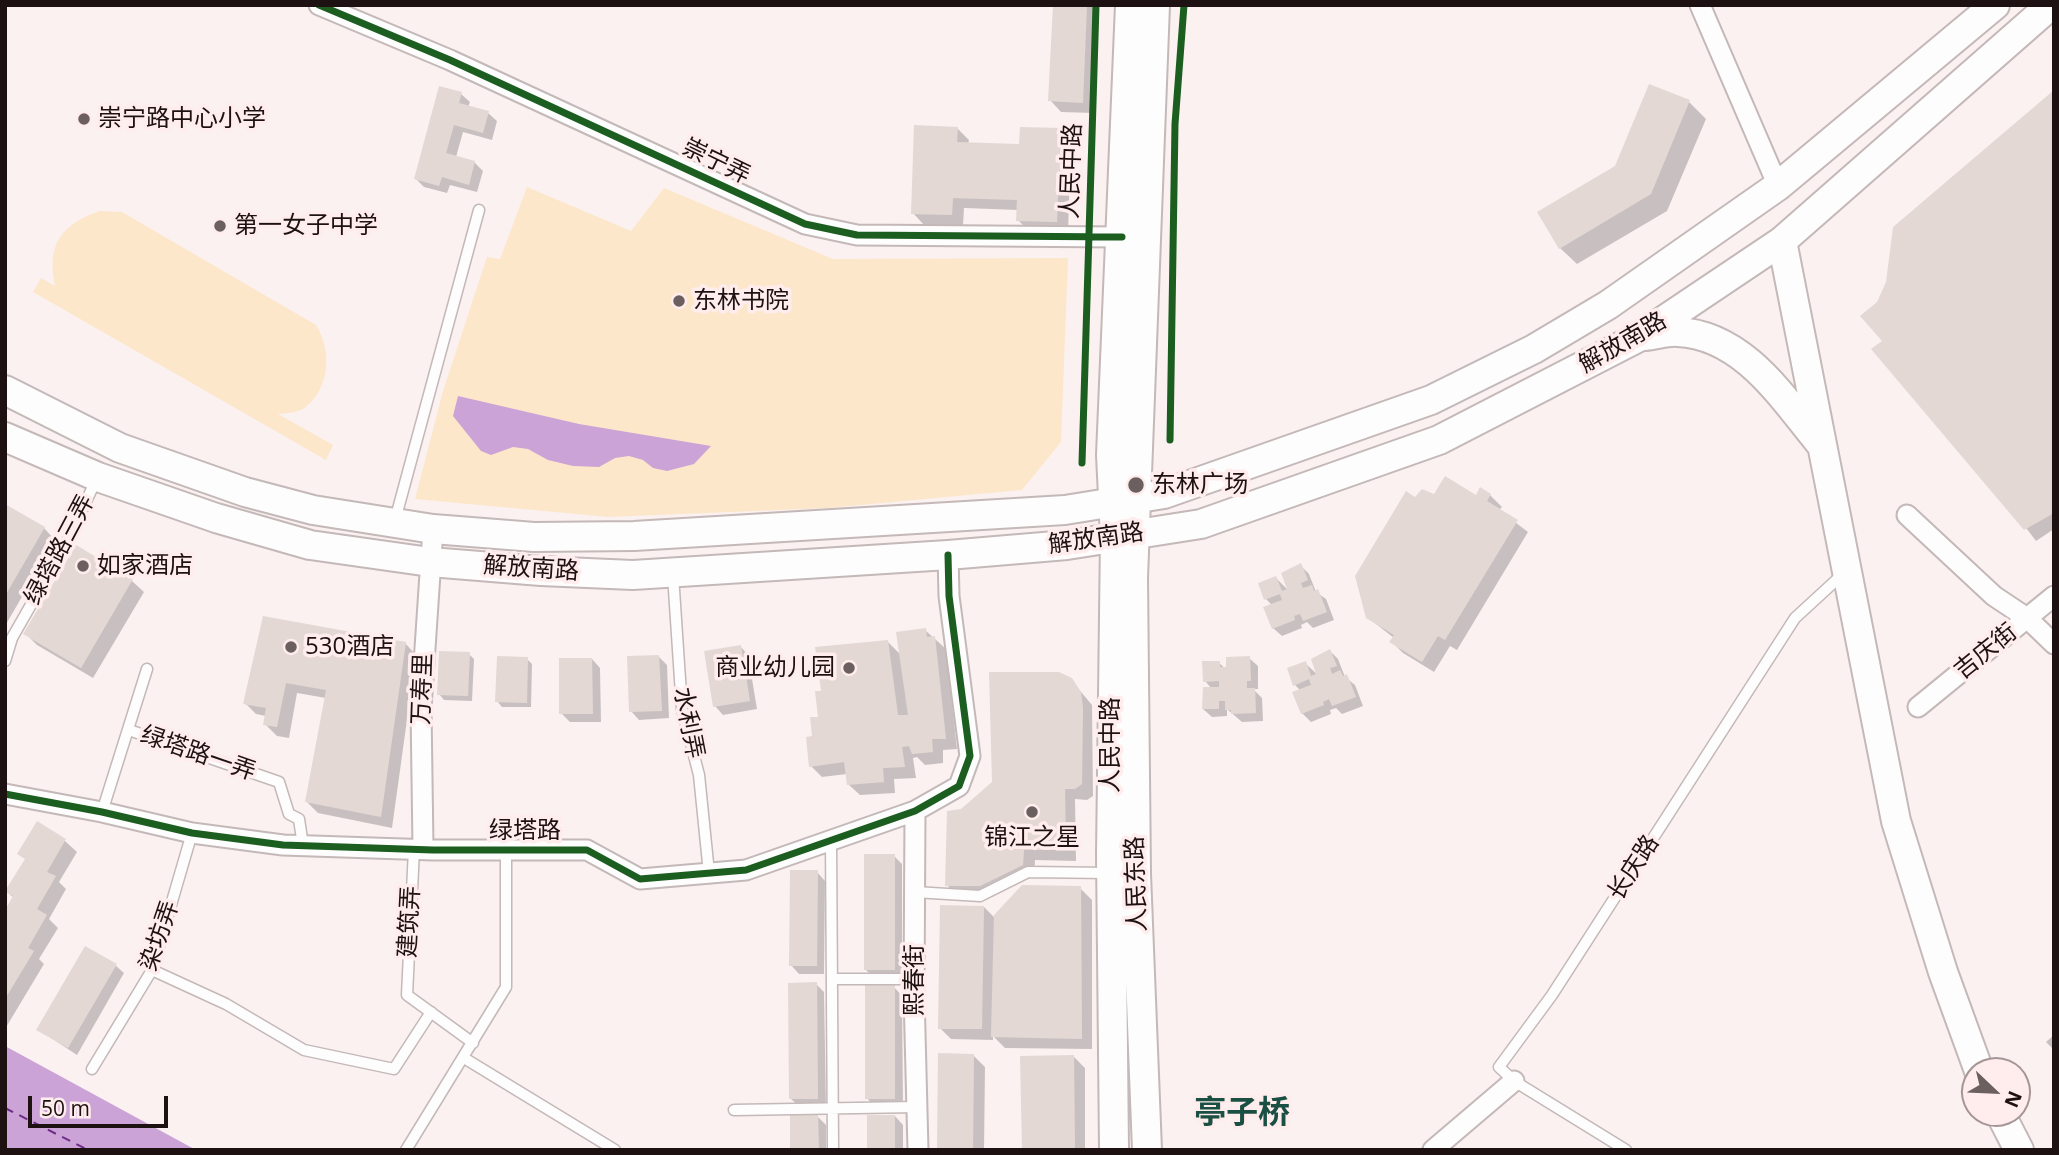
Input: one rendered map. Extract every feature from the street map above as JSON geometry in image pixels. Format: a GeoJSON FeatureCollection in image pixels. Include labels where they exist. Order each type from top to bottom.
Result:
{"type":"FeatureCollection","features":[{"type":"Feature","properties":{"kind":"main road"},"geometry":{"type":"LineString","coordinates":[[1125,499],[1111,455],[1130,5]]}},
{"type":"Feature","properties":{"kind":"main road"},"geometry":{"type":"LineString","coordinates":[[1125,535],[1155,5]]}},
{"type":"Feature","properties":{"kind":"main road","name":"解放南路"},"geometry":{"type":"LineString","coordinates":[[5,390],[120,448],[245,492],[313,510],[433,529],[534,537],[634,536],[1065,510],[1164,494],[1442,394],[1534,349],[1608,305],[1777,186],[1995,5]]}},
{"type":"Feature","properties":{"kind":"main road","name":"解放南路"},"geometry":{"type":"LineString","coordinates":[[5,437],[98,477],[216,518],[310,545],[430,562],[633,575],[1067,545],[1202,524],[1439,440],[1639,337],[1782,241],[2051,5]]}},
{"type":"Feature","properties":{"kind":"main road"},"geometry":{"type":"LineString","coordinates":[[1782,241],[1896,821],[1943,972],[1974,1057]]}},
{"type":"Feature","properties":{"kind":"main road"},"geometry":{"type":"LineString","coordinates":[[1639,337],[1678,332],[1719,341],[1760,371],[1823,446]]}},
{"type":"Feature","properties":{"kind":"main road","name":"人民东路"},"geometry":{"type":"LineString","coordinates":[[1125,535],[1124,874],[1147,1150]]}},
{"type":"Feature","properties":{"kind":"main road"},"geometry":{"type":"LineString","coordinates":[[1114,1150],[1124,874]]}},
{"type":"Feature","properties":{"kind":"main road"},"geometry":{"type":"LineString","coordinates":[[2008,1127],[2020,1150]]}},
{"type":"Feature","properties":{"kind":"street","name":"崇宁弄"},"geometry":{"type":"LineString","coordinates":[[319,5],[450,60],[805,225],[857,235],[1122,237]]}},
{"type":"Feature","properties":{"kind":"street"},"geometry":{"type":"LineString","coordinates":[[1700,5],[1777,186]]}},
{"type":"Feature","properties":{"kind":"street"},"geometry":{"type":"LineString","coordinates":[[1907,515],[1994,596],[2027,618],[2054,644]]}},
{"type":"Feature","properties":{"kind":"street","name":"万寿里"},"geometry":{"type":"LineString","coordinates":[[419,848],[421,708],[433,529]]}},
{"type":"Feature","properties":{"kind":"street","name":"绿塔路"},"geometry":{"type":"LineString","coordinates":[[5,794],[103,812],[192,833],[303,846],[587,850],[640,879],[746,870],[915,811],[958,786],[970,756],[949,596],[948,555]]}},
{"type":"Feature","properties":{"kind":"street","name":"吉庆街"},"geometry":{"type":"LineString","coordinates":[[1917,707],[2054,596]]}},
{"type":"Feature","properties":{"kind":"street","name":"熙春街"},"geometry":{"type":"LineString","coordinates":[[915,811],[918,1150]]}},
{"type":"Feature","properties":{"kind":"street"},"geometry":{"type":"LineString","coordinates":[[1433,1150],[1514,1081]]}},
{"type":"Feature","properties":{"kind":"lane"},"geometry":{"type":"LineString","coordinates":[[394,523],[479,210]]}},
{"type":"Feature","properties":{"kind":"lane","name":"绿塔路三弄"},"geometry":{"type":"LineString","coordinates":[[5,661],[8,638],[68,540],[98,477]]}},
{"type":"Feature","properties":{"kind":"lane","name":"长庆路"},"geometry":{"type":"LineString","coordinates":[[1514,1081],[1499,1067],[1552,995],[1795,618],[1847,570]]}},
{"type":"Feature","properties":{"kind":"lane","name":"水利弄"},"geometry":{"type":"LineString","coordinates":[[673,572],[682,709],[699,775],[709,873]]}},
{"type":"Feature","properties":{"kind":"lane"},"geometry":{"type":"LineString","coordinates":[[103,812],[147,668]]}},
{"type":"Feature","properties":{"kind":"lane","name":"绿塔路一弄"},"geometry":{"type":"LineString","coordinates":[[129,730],[279,782],[289,814],[299,819],[303,846]]}},
{"type":"Feature","properties":{"kind":"lane","name":"染坊弄"},"geometry":{"type":"LineString","coordinates":[[92,1069],[152,970],[192,833]]}},
{"type":"Feature","properties":{"kind":"lane"},"geometry":{"type":"LineString","coordinates":[[831,839],[833,1150]]}},
{"type":"Feature","properties":{"kind":"lane","name":"建筑弄"},"geometry":{"type":"LineString","coordinates":[[419,848],[407,995],[431,1012]]}},
{"type":"Feature","properties":{"kind":"lane"},"geometry":{"type":"LineString","coordinates":[[406,1150],[506,987],[506,850]]}},
{"type":"Feature","properties":{"kind":"lane"},"geometry":{"type":"LineString","coordinates":[[915,892],[980,896],[1028,872],[1124,874]]}},
{"type":"Feature","properties":{"kind":"lane"},"geometry":{"type":"LineString","coordinates":[[152,970],[226,1004],[304,1050],[394,1069],[431,1012],[473,1043]]}},
{"type":"Feature","properties":{"kind":"lane"},"geometry":{"type":"LineString","coordinates":[[832,979],[915,979]]}},
{"type":"Feature","properties":{"kind":"lane"},"geometry":{"type":"LineString","coordinates":[[464,1058],[615,1150]]}},
{"type":"Feature","properties":{"kind":"lane"},"geometry":{"type":"LineString","coordinates":[[1514,1081],[1626,1150]]}},
{"type":"Feature","properties":{"kind":"lane"},"geometry":{"type":"LineString","coordinates":[[734,1110],[917,1107]]}},
{"type":"Feature","properties":{"kind":"shaded area"},"geometry":{"type":"Polygon","coordinates":[[[527,187],[631,231],[664,188],[833,259],[1068,258],[1061,442],[1022,490],[828,508],[608,517],[415,499],[443,391],[487,257],[500,259],[527,187]]]}},
{"type":"Feature","properties":{"kind":"shaded area"},"geometry":{"type":"Polygon","coordinates":[[[100,211],[122,212],[316,325],[326,355],[325,377],[321,387],[305,408],[278,414],[333,445],[326,460],[33,292],[41,278],[55,286],[55,248],[66,230],[75,222],[100,211]]]}},
{"type":"Feature","properties":{"kind":"shaded area"},"geometry":{"type":"Polygon","coordinates":[[[458,396],[579,424],[711,446],[694,464],[667,471],[653,468],[643,460],[629,456],[615,458],[599,467],[573,466],[548,460],[528,449],[513,447],[491,455],[481,451],[453,416],[458,396]]]}},
{"type":"Feature","properties":{"kind":"shaded area"},"geometry":{"type":"Polygon","coordinates":[[[5,1046],[196,1150],[5,1150],[5,1046]]]}},
{"type":"Feature","properties":{"kind":"building"},"geometry":{"type":"Polygon","coordinates":[[[1053,5],[1087,5],[1083,103],[1048,101],[1053,5]]]}},
{"type":"Feature","properties":{"kind":"building"},"geometry":{"type":"Polygon","coordinates":[[[1649,84],[1690,100],[1651,194],[1559,249],[1537,212],[1615,166],[1649,84]]]}},
{"type":"Feature","properties":{"kind":"building"},"geometry":{"type":"Polygon","coordinates":[[[439,86],[462,92],[459,103],[489,111],[483,133],[454,125],[446,153],[475,161],[469,185],[442,177],[439,186],[414,179],[439,86]]]}},
{"type":"Feature","properties":{"kind":"building"},"geometry":{"type":"Polygon","coordinates":[[[2054,90],[2054,513],[2024,530],[1871,349],[1882,341],[1860,316],[1877,302],[1886,282],[1893,227],[2054,90]]]}},
{"type":"Feature","properties":{"kind":"building"},"geometry":{"type":"Polygon","coordinates":[[[914,125],[958,127],[957,142],[1019,144],[1020,127],[1061,128],[1057,222],[1016,221],[1017,200],[953,198],[952,215],[911,214],[914,125]]]}},
{"type":"Feature","properties":{"kind":"building"},"geometry":{"type":"Polygon","coordinates":[[[1445,476],[1476,495],[1480,487],[1491,494],[1487,501],[1518,520],[1445,640],[1438,636],[1422,662],[1389,642],[1394,635],[1366,618],[1355,576],[1406,491],[1415,497],[1422,489],[1434,494],[1445,476]]]}},
{"type":"Feature","properties":{"kind":"building"},"geometry":{"type":"Polygon","coordinates":[[[5,504],[45,527],[5,596],[5,504]]]}},
{"type":"Feature","properties":{"kind":"building"},"geometry":{"type":"Polygon","coordinates":[[[76,545],[133,579],[81,668],[23,634],[76,545]]]}},
{"type":"Feature","properties":{"kind":"building"},"geometry":{"type":"Polygon","coordinates":[[[1301,563],[1308,580],[1301,583],[1303,588],[1312,585],[1314,591],[1318,589],[1327,612],[1303,621],[1300,614],[1294,616],[1295,620],[1272,629],[1263,607],[1282,600],[1280,594],[1264,600],[1258,583],[1276,576],[1282,591],[1287,589],[1281,573],[1301,563]]]}},
{"type":"Feature","properties":{"kind":"building"},"geometry":{"type":"Polygon","coordinates":[[[263,616],[406,642],[381,817],[305,802],[326,690],[286,683],[277,727],[263,725],[266,708],[243,704],[263,616]]]}},
{"type":"Feature","properties":{"kind":"building"},"geometry":{"type":"Polygon","coordinates":[[[926,628],[927,637],[935,636],[946,739],[932,739],[933,752],[912,754],[909,746],[902,747],[905,767],[883,768],[884,782],[847,785],[844,762],[809,767],[806,737],[812,736],[810,717],[818,717],[815,691],[821,691],[815,647],[888,640],[898,715],[908,715],[896,632],[926,628]]]}},
{"type":"Feature","properties":{"kind":"building"},"geometry":{"type":"Polygon","coordinates":[[[741,645],[750,701],[713,707],[704,651],[741,645]]]}},
{"type":"Feature","properties":{"kind":"building"},"geometry":{"type":"Polygon","coordinates":[[[1330,649],[1337,666],[1330,668],[1332,674],[1340,670],[1343,676],[1347,674],[1356,697],[1332,706],[1329,699],[1323,702],[1324,705],[1301,714],[1292,692],[1311,685],[1309,679],[1293,686],[1287,668],[1306,661],[1311,676],[1316,674],[1311,659],[1330,649]]]}},
{"type":"Feature","properties":{"kind":"building"},"geometry":{"type":"Polygon","coordinates":[[[439,651],[470,652],[468,696],[437,695],[439,651]]]}},
{"type":"Feature","properties":{"kind":"building"},"geometry":{"type":"Polygon","coordinates":[[[659,655],[662,711],[629,712],[627,656],[659,655]]]}},
{"type":"Feature","properties":{"kind":"building"},"geometry":{"type":"Polygon","coordinates":[[[497,656],[528,657],[527,703],[495,702],[497,656]]]}},
{"type":"Feature","properties":{"kind":"building"},"geometry":{"type":"Polygon","coordinates":[[[1250,656],[1251,681],[1247,681],[1247,688],[1255,688],[1256,713],[1231,714],[1231,710],[1225,710],[1225,701],[1219,701],[1219,709],[1202,709],[1203,687],[1219,687],[1219,681],[1203,682],[1202,661],[1220,661],[1220,667],[1226,667],[1226,657],[1250,656]]]}},
{"type":"Feature","properties":{"kind":"building"},"geometry":{"type":"Polygon","coordinates":[[[559,658],[592,658],[593,714],[559,714],[559,658]]]}},
{"type":"Feature","properties":{"kind":"building"},"geometry":{"type":"Polygon","coordinates":[[[989,672],[1059,672],[1072,678],[1081,692],[1083,708],[1082,784],[1075,789],[1065,789],[1066,850],[1024,850],[1023,865],[980,886],[945,886],[947,811],[961,809],[992,782],[989,672]]]}},
{"type":"Feature","properties":{"kind":"building"},"geometry":{"type":"Polygon","coordinates":[[[37,821],[66,839],[47,872],[56,876],[37,909],[47,915],[28,948],[34,951],[5,999],[5,910],[13,896],[5,891],[25,859],[17,854],[37,821]]]}},
{"type":"Feature","properties":{"kind":"building"},"geometry":{"type":"Polygon","coordinates":[[[864,854],[895,854],[895,970],[864,970],[864,854]]]}},
{"type":"Feature","properties":{"kind":"building"},"geometry":{"type":"Polygon","coordinates":[[[790,870],[818,870],[817,966],[789,966],[790,870]]]}},
{"type":"Feature","properties":{"kind":"building"},"geometry":{"type":"Polygon","coordinates":[[[1022,885],[1081,886],[1082,1039],[991,1037],[994,915],[1022,885]]]}},
{"type":"Feature","properties":{"kind":"building"},"geometry":{"type":"Polygon","coordinates":[[[940,905],[984,906],[982,1029],[938,1029],[940,905]]]}},
{"type":"Feature","properties":{"kind":"building"},"geometry":{"type":"Polygon","coordinates":[[[85,946],[117,964],[68,1048],[36,1030],[85,946]]]}},
{"type":"Feature","properties":{"kind":"building"},"geometry":{"type":"Polygon","coordinates":[[[817,982],[818,1099],[789,1099],[788,983],[817,982]]]}},
{"type":"Feature","properties":{"kind":"building"},"geometry":{"type":"Polygon","coordinates":[[[865,985],[895,985],[895,1099],[865,1099],[865,985]]]}},
{"type":"Feature","properties":{"kind":"building"},"geometry":{"type":"Polygon","coordinates":[[[938,1053],[974,1054],[973,1150],[937,1150],[938,1053]]]}},
{"type":"Feature","properties":{"kind":"building"},"geometry":{"type":"Polygon","coordinates":[[[1074,1055],[1075,1150],[1022,1150],[1020,1056],[1074,1055]]]}},
{"type":"Feature","properties":{"kind":"building"},"geometry":{"type":"Polygon","coordinates":[[[790,1115],[818,1115],[819,1150],[790,1150],[790,1115]]]}},
{"type":"Feature","properties":{"kind":"building"},"geometry":{"type":"Polygon","coordinates":[[[867,1115],[895,1115],[895,1150],[867,1150],[867,1115]]]}},
{"type":"Feature","properties":{"kind":"ferry route"},"geometry":{"type":"LineString","coordinates":[[5,1108],[88,1150]]}},
{"type":"Feature","properties":{"kind":"cycle path"},"geometry":{"type":"LineString","coordinates":[[319,5],[450,60],[805,224],[857,235],[1122,237]]}},
{"type":"Feature","properties":{"kind":"cycle path","name":"人民中路"},"geometry":{"type":"LineString","coordinates":[[1082,463],[1096,5]]}},
{"type":"Feature","properties":{"kind":"cycle path"},"geometry":{"type":"LineString","coordinates":[[1170,440],[1175,124],[1184,5]]}},
{"type":"Feature","properties":{"kind":"cycle path"},"geometry":{"type":"LineString","coordinates":[[5,794],[102,812],[192,833],[283,845],[433,850],[587,850],[640,879],[746,870],[915,811],[959,786],[970,756],[949,596],[948,555]]}},
{"type":"Feature","properties":{"kind":"place","name":"崇宁路中心小学"},"geometry":{"type":"Point","coordinates":[84,119]}},
{"type":"Feature","properties":{"kind":"place","name":"第一女子中学"},"geometry":{"type":"Point","coordinates":[220,226]}},
{"type":"Feature","properties":{"kind":"place","name":"东林书院"},"geometry":{"type":"Point","coordinates":[679,301]}},
{"type":"Feature","properties":{"kind":"place","name":"东林广场"},"geometry":{"type":"Point","coordinates":[1136,485]}},
{"type":"Feature","properties":{"kind":"place","name":"如家酒店"},"geometry":{"type":"Point","coordinates":[83,566]}},
{"type":"Feature","properties":{"kind":"place","name":"530酒店"},"geometry":{"type":"Point","coordinates":[291,647]}},
{"type":"Feature","properties":{"kind":"place","name":"商业幼儿园"},"geometry":{"type":"Point","coordinates":[849,668]}},
{"type":"Feature","properties":{"kind":"place","name":"锦江之星"},"geometry":{"type":"Point","coordinates":[1032,812]}},
{"type":"Feature","properties":{"kind":"district","name":"亭子桥"},"geometry":{"type":"Point","coordinates":[1242,1114]}}]}
